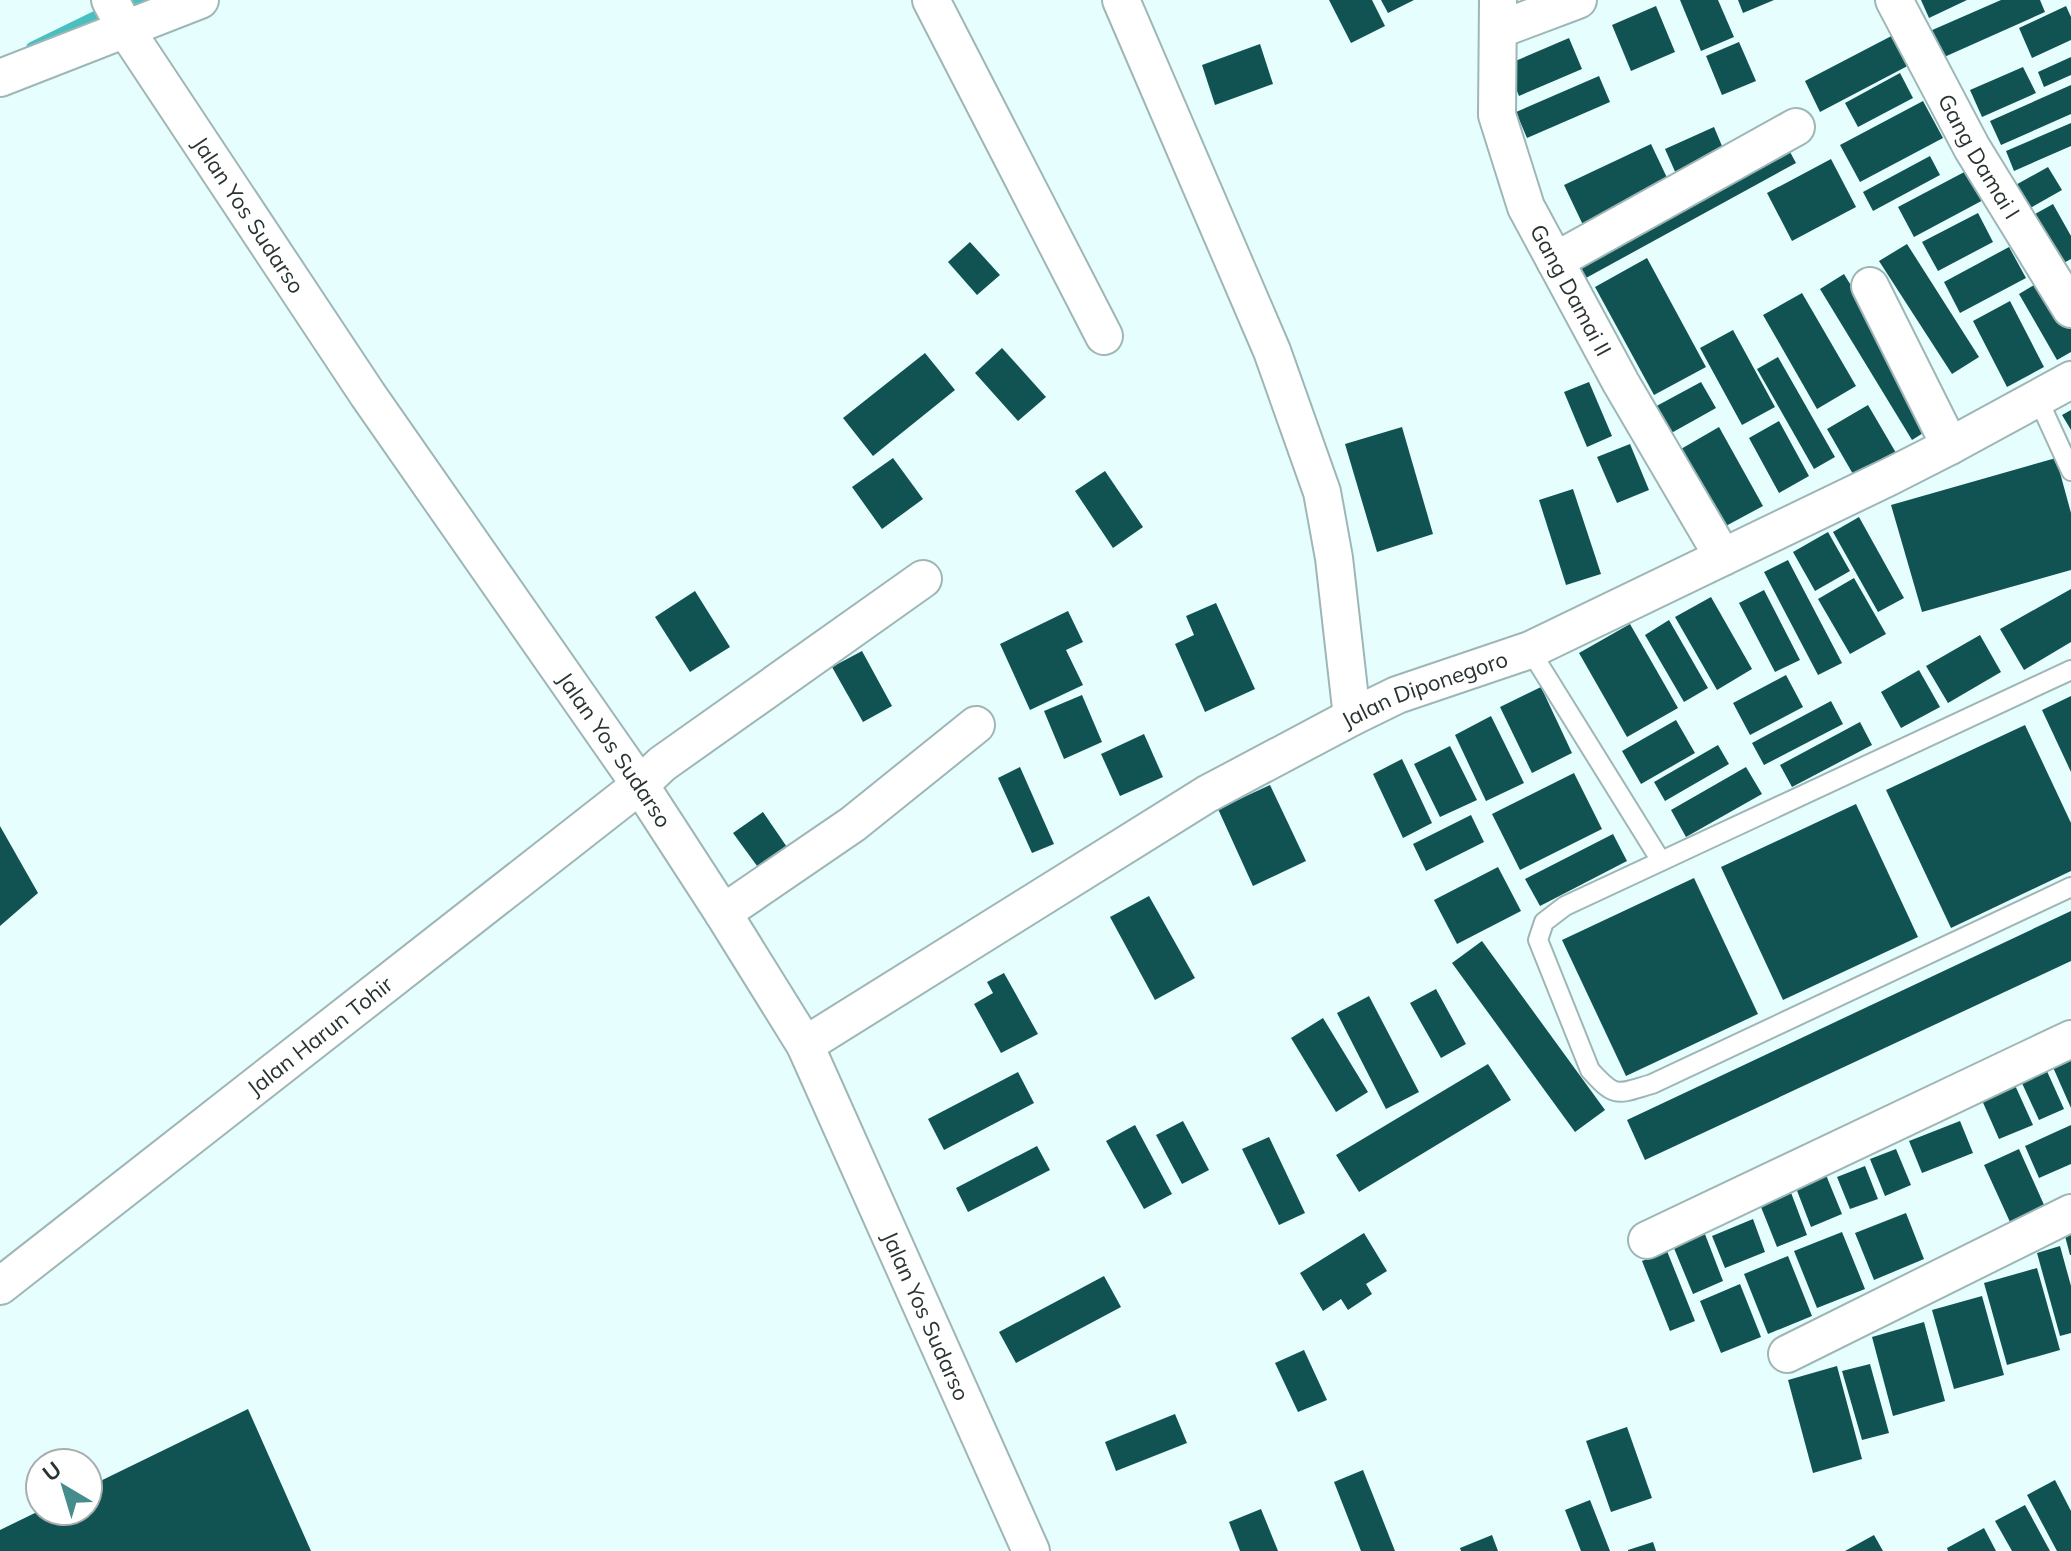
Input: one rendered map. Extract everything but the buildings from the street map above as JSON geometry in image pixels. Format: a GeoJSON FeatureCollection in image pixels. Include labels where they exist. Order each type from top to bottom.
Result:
{"type":"FeatureCollection","features":[{"type":"Feature","properties":{"kind":"street"},"geometry":{"type":"LineString","coordinates":[[0,78],[118,14],[200,0]]}},
{"type":"Feature","properties":{"kind":"street"},"geometry":{"type":"LineString","coordinates":[[931,0],[1104,336]]}},
{"type":"Feature","properties":{"kind":"street"},"geometry":{"type":"LineString","coordinates":[[1121,0],[1272,351],[1322,492],[1334,558],[1352,717]]}},
{"type":"Feature","properties":{"kind":"street"},"geometry":{"type":"LineString","coordinates":[[1498,15],[1578,0]]}},
{"type":"Feature","properties":{"kind":"street","name":"Gang Damai I"},"geometry":{"type":"LineString","coordinates":[[1894,0],[1972,148],[2071,309]]}},
{"type":"Feature","properties":{"kind":"street","name":"Jalan Yos Sudarso"},"geometry":{"type":"LineString","coordinates":[[118,14],[368,395],[640,785],[805,1045],[1031,1551]]}},
{"type":"Feature","properties":{"kind":"street","name":"Gang Damai II"},"geometry":{"type":"LineString","coordinates":[[1498,15],[1497,115],[1526,207],[1621,383],[1723,557]]}},
{"type":"Feature","properties":{"kind":"street"},"geometry":{"type":"LineString","coordinates":[[1555,261],[1796,127]]}},
{"type":"Feature","properties":{"kind":"street"},"geometry":{"type":"LineString","coordinates":[[1870,286],[1950,446]]}},
{"type":"Feature","properties":{"kind":"street","name":"Jalan Diponegoro"},"geometry":{"type":"LineString","coordinates":[[805,1045],[1207,794],[1352,717],[1397,695],[1530,650],[1950,446],[2071,380]]}},
{"type":"Feature","properties":{"kind":"street","name":"Jalan Harun Tohir"},"geometry":{"type":"LineString","coordinates":[[0,1286],[640,785],[662,764],[923,579]]}},
{"type":"Feature","properties":{"kind":"street"},"geometry":{"type":"LineString","coordinates":[[723,913],[853,824],[976,725]]}},
{"type":"Feature","properties":{"kind":"street"},"geometry":{"type":"LineString","coordinates":[[1647,1240],[2071,1039]]}},
{"type":"Feature","properties":{"kind":"street"},"geometry":{"type":"LineString","coordinates":[[1787,1354],[2071,1213]]}},
{"type":"Feature","properties":{"kind":"lane"},"geometry":{"type":"LineString","coordinates":[[2038,399],[2071,471]]}},
{"type":"Feature","properties":{"kind":"lane"},"geometry":{"type":"LineString","coordinates":[[1530,650],[1661,861]]}},
{"type":"Feature","properties":{"kind":"lane"},"geometry":{"type":"LineString","coordinates":[[2071,670],[1565,906],[1544,922],[1538,940],[1590,1070],[1605,1088],[1620,1093],[1652,1084],[2071,887]]}},
{"type":"Feature","properties":{"kind":"waterway"},"geometry":{"type":"LineString","coordinates":[[32,48],[126,2],[143,0]]}}]}
